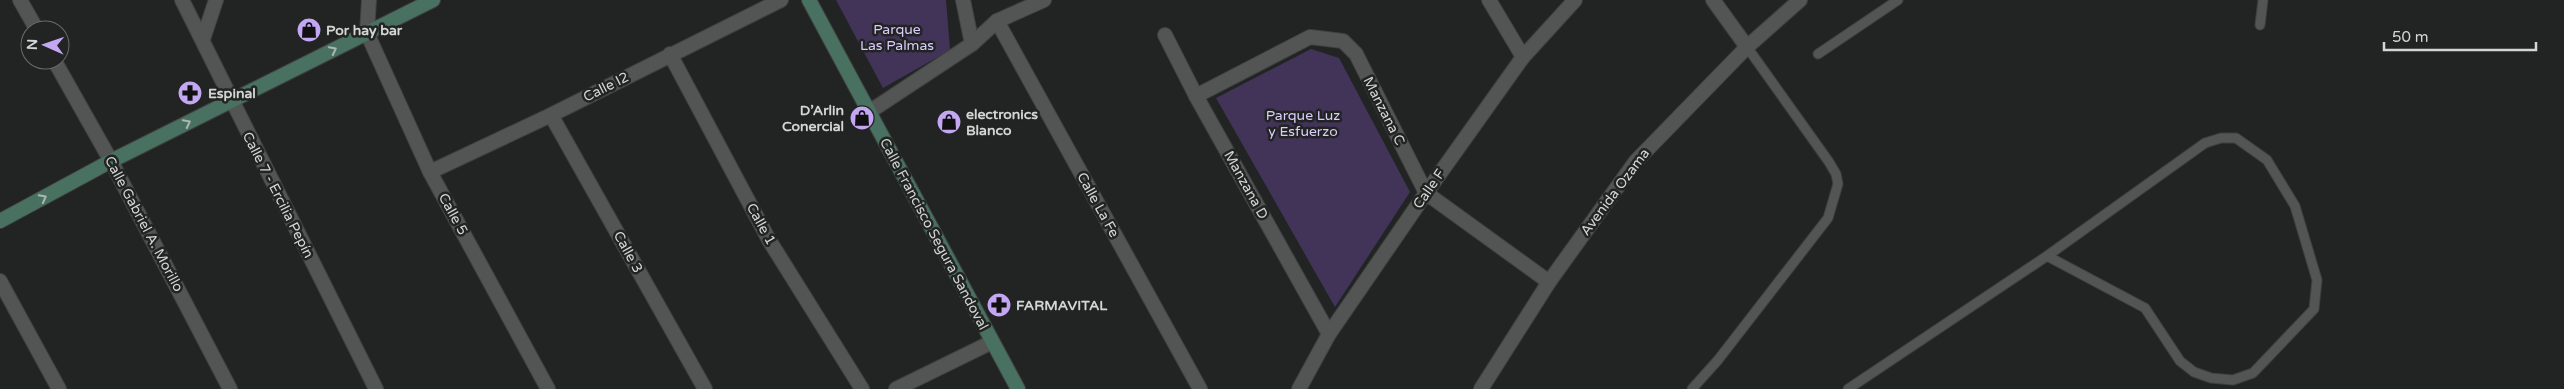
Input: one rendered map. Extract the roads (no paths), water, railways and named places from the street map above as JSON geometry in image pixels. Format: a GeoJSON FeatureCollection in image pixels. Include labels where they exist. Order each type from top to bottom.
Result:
{"type":"FeatureCollection","features":[{"type":"Feature","properties":{"kind":"main road"},"geometry":{"type":"LineString","coordinates":[[0,221],[111,161],[433,0]]}},
{"type":"Feature","properties":{"kind":"main road","name":"Calle Francisco Segura Sandoval"},"geometry":{"type":"LineString","coordinates":[[809,0],[1018,389]]}},
{"type":"Feature","properties":{"kind":"street"},"geometry":{"type":"LineString","coordinates":[[20,0],[31,20]]}},
{"type":"Feature","properties":{"kind":"street","name":"Calle 7 - Ercilia Pepín"},"geometry":{"type":"LineString","coordinates":[[182,0],[376,389]]}},
{"type":"Feature","properties":{"kind":"street"},"geometry":{"type":"LineString","coordinates":[[203,39],[216,0]]}},
{"type":"Feature","properties":{"kind":"street"},"geometry":{"type":"LineString","coordinates":[[368,33],[369,0]]}},
{"type":"Feature","properties":{"kind":"street","name":"Calle I2"},"geometry":{"type":"LineString","coordinates":[[430,172],[551,115],[781,0]]}},
{"type":"Feature","properties":{"kind":"street"},"geometry":{"type":"LineString","coordinates":[[963,0],[972,44]]}},
{"type":"Feature","properties":{"kind":"street"},"geometry":{"type":"LineString","coordinates":[[868,112],[972,44],[997,21],[1044,0]]}},
{"type":"Feature","properties":{"kind":"street"},"geometry":{"type":"LineString","coordinates":[[1489,0],[1523,57]]}},
{"type":"Feature","properties":{"kind":"street","name":"Calle F"},"geometry":{"type":"LineString","coordinates":[[1299,389],[1329,334],[1426,193],[1523,57],[1575,0]]}},
{"type":"Feature","properties":{"kind":"street"},"geometry":{"type":"LineString","coordinates":[[1713,0],[1747,47]]}},
{"type":"Feature","properties":{"kind":"street","name":"Avenida Ozama"},"geometry":{"type":"LineString","coordinates":[[1481,389],[1549,282],[1636,160],[1747,47],[1800,0]]}},
{"type":"Feature","properties":{"kind":"street","name":"Calle La Fe"},"geometry":{"type":"LineString","coordinates":[[997,21],[1200,389]]}},
{"type":"Feature","properties":{"kind":"street","name":"Calle 5"},"geometry":{"type":"LineString","coordinates":[[368,33],[430,172],[548,389]]}},
{"type":"Feature","properties":{"kind":"street","name":"Manzana D"},"geometry":{"type":"LineString","coordinates":[[1165,35],[1196,96],[1329,334]]}},
{"type":"Feature","properties":{"kind":"street","name":"Manzana C"},"geometry":{"type":"LineString","coordinates":[[1196,96],[1310,38],[1342,41],[1356,54],[1426,193],[1549,282]]}},
{"type":"Feature","properties":{"kind":"street","name":"Calle 1"},"geometry":{"type":"LineString","coordinates":[[670,54],[769,240],[862,389]]}},
{"type":"Feature","properties":{"kind":"street","name":"Calle Gabriel A. Morillo"},"geometry":{"type":"LineString","coordinates":[[60,70],[111,161],[230,389]]}},
{"type":"Feature","properties":{"kind":"street","name":"Calle 3"},"geometry":{"type":"LineString","coordinates":[[551,115],[705,389]]}},
{"type":"Feature","properties":{"kind":"street"},"geometry":{"type":"LineString","coordinates":[[0,281],[59,389]]}},
{"type":"Feature","properties":{"kind":"street"},"geometry":{"type":"LineString","coordinates":[[896,389],[992,342]]}},
{"type":"Feature","properties":{"kind":"lane"},"geometry":{"type":"LineString","coordinates":[[1818,54],[1898,0]]}},
{"type":"Feature","properties":{"kind":"lane"},"geometry":{"type":"LineString","coordinates":[[2260,25],[2263,0]]}},
{"type":"Feature","properties":{"kind":"lane"},"geometry":{"type":"LineString","coordinates":[[1692,389],[1718,360],[1828,218],[1838,184],[1829,162],[1747,47]]}},
{"type":"Feature","properties":{"kind":"lane"},"geometry":{"type":"LineString","coordinates":[[1848,389],[2047,256],[2205,143],[2221,138],[2236,138],[2267,160],[2295,206],[2317,280],[2317,297],[2314,309],[2253,372],[2233,380],[2211,378],[2194,372],[2180,361],[2145,308],[2047,256]]}},
{"type":"Feature","properties":{"kind":"place","name":"Por hay bar"},"geometry":{"type":"Point","coordinates":[309,30]}},
{"type":"Feature","properties":{"kind":"place","name":"Espinal"},"geometry":{"type":"Point","coordinates":[190,93]}},
{"type":"Feature","properties":{"kind":"place","name":"D’Arlin Conercial"},"geometry":{"type":"Point","coordinates":[862,118]}},
{"type":"Feature","properties":{"kind":"place","name":"electronics Blanco"},"geometry":{"type":"Point","coordinates":[949,122]}},
{"type":"Feature","properties":{"kind":"place","name":"FARMAVITAL"},"geometry":{"type":"Point","coordinates":[999,305]}},
{"type":"Feature","properties":{"kind":"park label","name":"Parque Las Palmas"},"geometry":{"type":"Point","coordinates":[897,38]}},
{"type":"Feature","properties":{"kind":"park label","name":"Parque Luz y Esfuerzo"},"geometry":{"type":"Point","coordinates":[1303,124]}}]}
